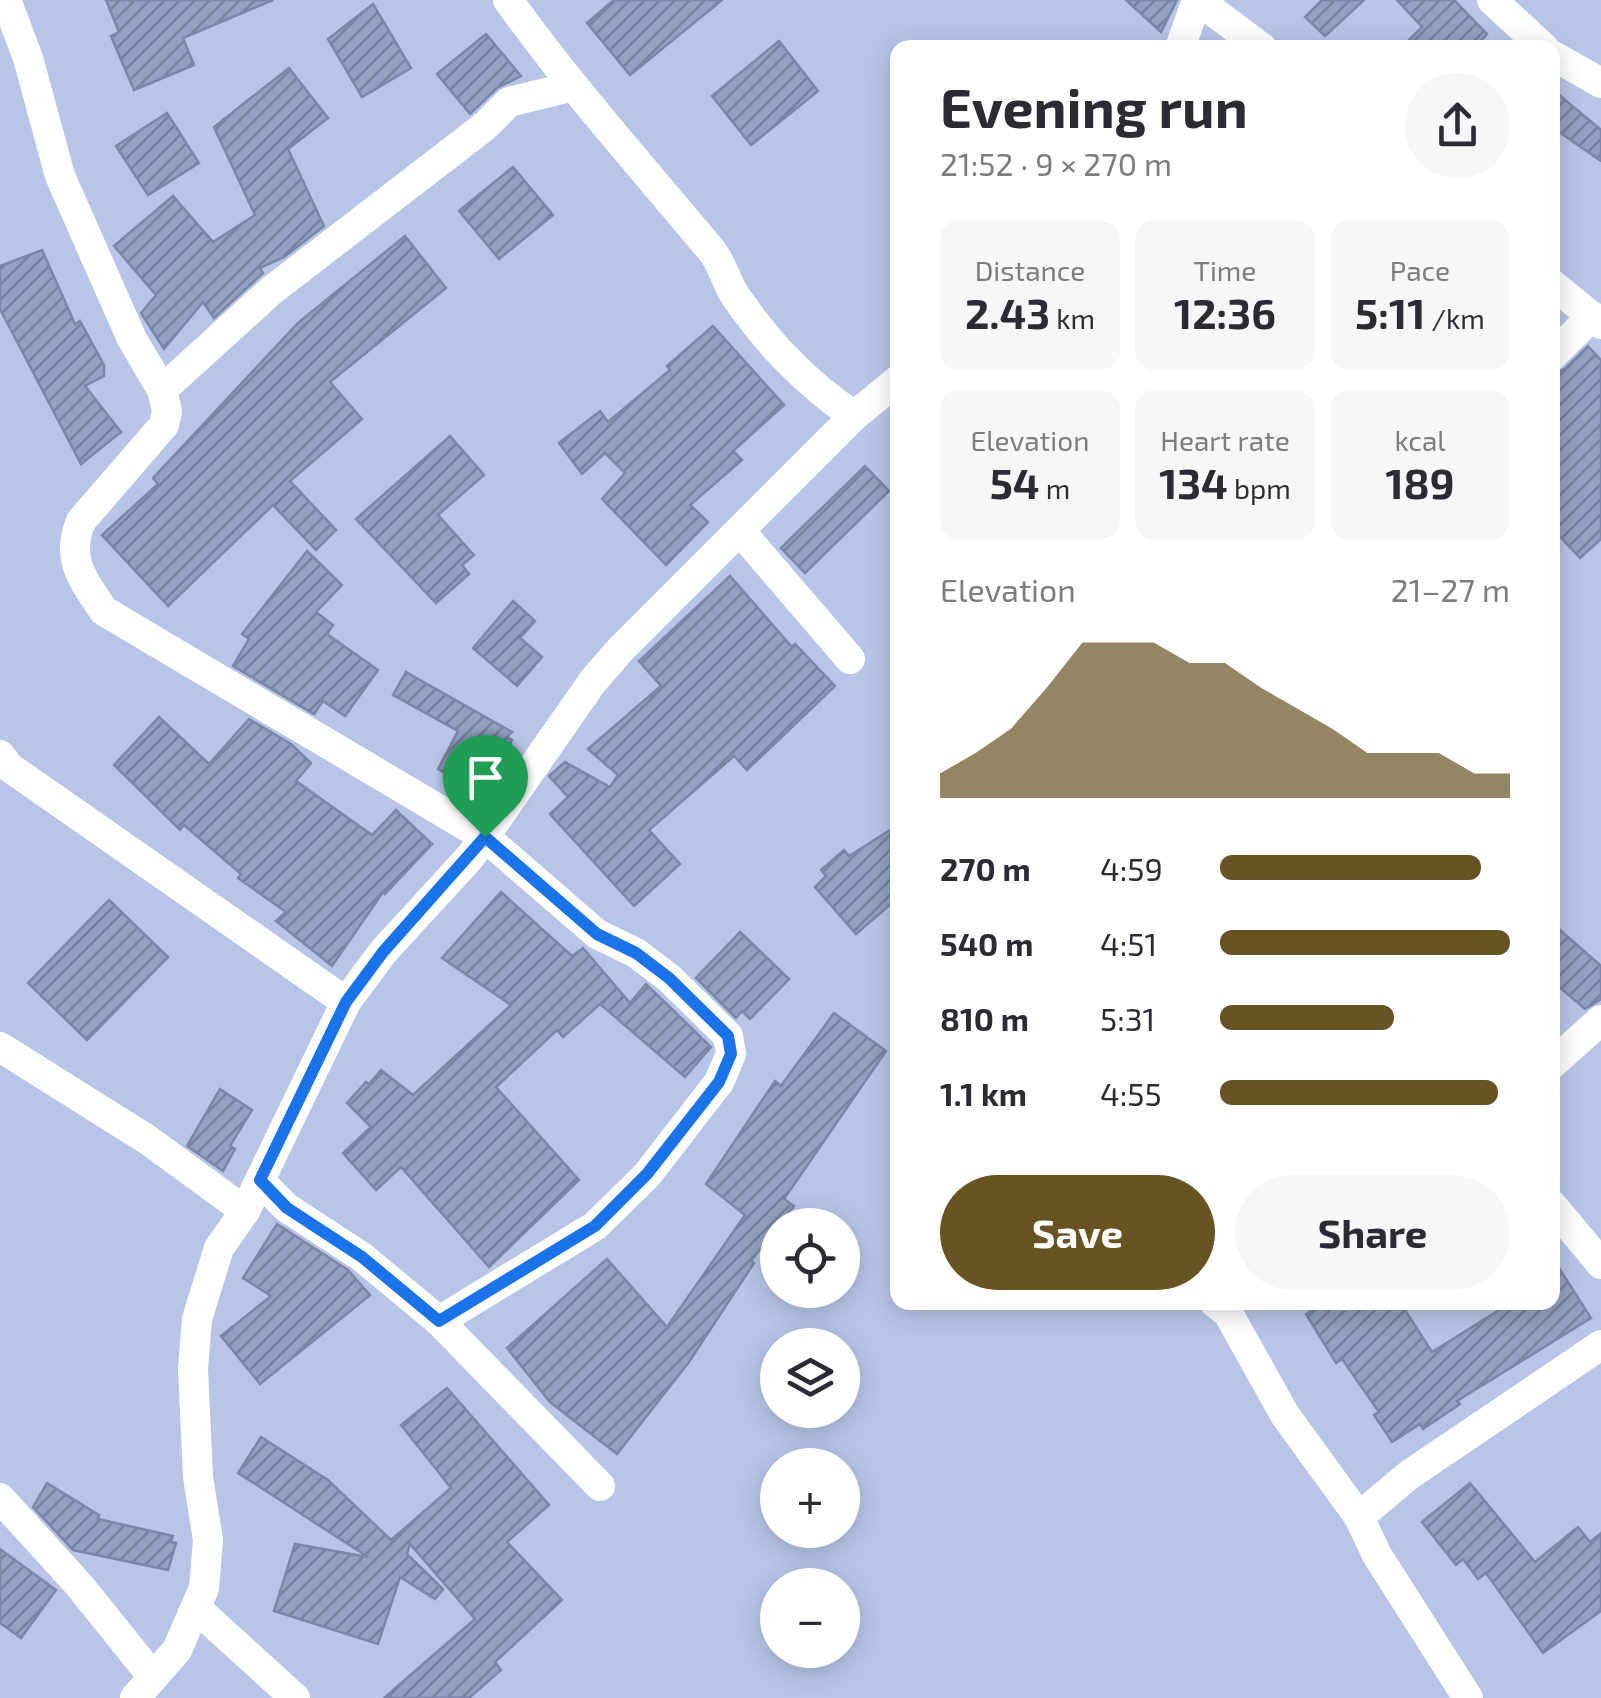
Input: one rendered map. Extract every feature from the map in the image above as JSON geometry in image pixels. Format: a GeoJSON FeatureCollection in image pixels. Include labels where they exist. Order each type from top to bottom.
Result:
{"type":"FeatureCollection","features":[{"type":"Feature","properties":{"kind":"street"},"geometry":{"type":"LineString","coordinates":[[6,0],[28,58],[60,176],[132,339],[162,390],[167,411],[164,426],[80,521],[73,540],[78,572],[104,612],[301,732],[485,837],[597,934],[636,953],[669,978],[728,1036],[731,1054],[719,1082],[647,1174],[595,1226],[439,1321]]}},
{"type":"Feature","properties":{"kind":"street"},"geometry":{"type":"LineString","coordinates":[[508,0],[570,87],[716,255],[733,292],[773,347],[805,382],[854,416]]}},
{"type":"Feature","properties":{"kind":"street"},"geometry":{"type":"LineString","coordinates":[[1183,40],[1198,0],[1251,40]]}},
{"type":"Feature","properties":{"kind":"street"},"geometry":{"type":"LineString","coordinates":[[1492,0],[1535,40]]}},
{"type":"Feature","properties":{"kind":"street"},"geometry":{"type":"LineString","coordinates":[[1560,60],[1601,83]]}},
{"type":"Feature","properties":{"kind":"street"},"geometry":{"type":"LineString","coordinates":[[162,390],[272,290],[485,126],[510,102],[570,87]]}},
{"type":"Feature","properties":{"kind":"street"},"geometry":{"type":"LineString","coordinates":[[1560,290],[1597,320],[1560,350]]}},
{"type":"Feature","properties":{"kind":"street"},"geometry":{"type":"LineString","coordinates":[[0,1498],[79,1585],[144,1687],[177,1650],[197,1609],[208,1540],[198,1477],[194,1369],[197,1319],[219,1248],[245,1211],[346,1002],[383,952],[485,837],[594,681],[854,416],[890,387]]}},
{"type":"Feature","properties":{"kind":"street"},"geometry":{"type":"LineString","coordinates":[[741,532],[850,660]]}},
{"type":"Feature","properties":{"kind":"street"},"geometry":{"type":"LineString","coordinates":[[0,756],[9,767],[346,1002]]}},
{"type":"Feature","properties":{"kind":"street"},"geometry":{"type":"LineString","coordinates":[[1560,1057],[1601,1020]]}},
{"type":"Feature","properties":{"kind":"street"},"geometry":{"type":"LineString","coordinates":[[0,1047],[148,1140],[245,1211]]}},
{"type":"Feature","properties":{"kind":"street"},"geometry":{"type":"LineString","coordinates":[[260,1180],[287,1208],[362,1257],[439,1321],[600,1486]]}},
{"type":"Feature","properties":{"kind":"street"},"geometry":{"type":"LineString","coordinates":[[1560,1215],[1601,1264]]}},
{"type":"Feature","properties":{"kind":"street"},"geometry":{"type":"LineString","coordinates":[[1224,1310],[1286,1415],[1360,1517],[1377,1555],[1468,1698]]}},
{"type":"Feature","properties":{"kind":"street"},"geometry":{"type":"LineString","coordinates":[[1360,1517],[1409,1476],[1601,1345]]}},
{"type":"Feature","properties":{"kind":"street"},"geometry":{"type":"LineString","coordinates":[[197,1609],[295,1698]]}},
{"type":"Feature","properties":{"kind":"building"},"geometry":{"type":"Polygon","coordinates":[[[106,0],[273,0],[183,38],[194,65],[134,90],[111,36],[119,32],[106,0]]]}},
{"type":"Feature","properties":{"kind":"building"},"geometry":{"type":"Polygon","coordinates":[[[614,0],[722,0],[630,75],[587,23],[614,0]]]}},
{"type":"Feature","properties":{"kind":"building"},"geometry":{"type":"Polygon","coordinates":[[[1126,0],[1177,0],[1161,32],[1126,0]]]}},
{"type":"Feature","properties":{"kind":"building"},"geometry":{"type":"Polygon","coordinates":[[[1322,0],[1364,0],[1325,36],[1305,17],[1322,0]]]}},
{"type":"Feature","properties":{"kind":"building"},"geometry":{"type":"Polygon","coordinates":[[[1397,0],[1454,0],[1487,34],[1481,40],[1409,40],[1422,27],[1397,0]]]}},
{"type":"Feature","properties":{"kind":"building"},"geometry":{"type":"Polygon","coordinates":[[[373,4],[411,68],[362,97],[328,39],[373,4]]]}},
{"type":"Feature","properties":{"kind":"building"},"geometry":{"type":"Polygon","coordinates":[[[486,34],[521,76],[497,88],[470,114],[437,74],[486,34]]]}},
{"type":"Feature","properties":{"kind":"building"},"geometry":{"type":"Polygon","coordinates":[[[779,41],[818,91],[751,145],[712,96],[779,41]]]}},
{"type":"Feature","properties":{"kind":"building"},"geometry":{"type":"Polygon","coordinates":[[[289,68],[328,118],[288,149],[324,226],[284,257],[260,268],[263,273],[214,318],[203,302],[164,349],[141,313],[156,295],[114,246],[173,196],[213,242],[255,215],[214,127],[289,68]]]}},
{"type":"Feature","properties":{"kind":"building"},"geometry":{"type":"Polygon","coordinates":[[[1560,96],[1601,130],[1601,161],[1560,133],[1560,96]]]}},
{"type":"Feature","properties":{"kind":"building"},"geometry":{"type":"Polygon","coordinates":[[[167,113],[199,163],[148,195],[116,146],[167,113]]]}},
{"type":"Feature","properties":{"kind":"building"},"geometry":{"type":"Polygon","coordinates":[[[513,167],[553,215],[499,259],[459,211],[513,167]]]}},
{"type":"Feature","properties":{"kind":"building"},"geometry":{"type":"Polygon","coordinates":[[[405,236],[446,288],[330,382],[362,419],[290,481],[336,530],[316,550],[273,505],[168,606],[102,535],[158,484],[153,478],[298,323],[405,236]]]}},
{"type":"Feature","properties":{"kind":"building"},"geometry":{"type":"Polygon","coordinates":[[[42,250],[75,324],[80,321],[104,365],[104,376],[85,386],[121,432],[81,464],[0,309],[0,266],[42,250]]]}},
{"type":"Feature","properties":{"kind":"building"},"geometry":{"type":"Polygon","coordinates":[[[713,326],[784,405],[733,451],[742,460],[690,505],[708,522],[666,565],[602,499],[625,473],[605,453],[582,474],[559,443],[600,411],[608,422],[670,370],[667,366],[713,326]]]}},
{"type":"Feature","properties":{"kind":"building"},"geometry":{"type":"Polygon","coordinates":[[[1588,346],[1601,360],[1601,539],[1580,558],[1560,537],[1560,371],[1588,346]]]}},
{"type":"Feature","properties":{"kind":"building"},"geometry":{"type":"Polygon","coordinates":[[[450,436],[484,475],[438,515],[474,555],[462,565],[469,574],[436,603],[356,519],[450,436]]]}},
{"type":"Feature","properties":{"kind":"building"},"geometry":{"type":"Polygon","coordinates":[[[865,466],[889,491],[805,573],[781,548],[865,466]]]}},
{"type":"Feature","properties":{"kind":"building"},"geometry":{"type":"Polygon","coordinates":[[[307,551],[342,585],[316,612],[333,625],[327,634],[378,670],[345,716],[323,701],[314,714],[233,666],[249,639],[242,634],[307,551]]]}},
{"type":"Feature","properties":{"kind":"building"},"geometry":{"type":"Polygon","coordinates":[[[730,576],[792,647],[795,644],[835,686],[747,770],[734,756],[649,830],[680,864],[634,906],[550,814],[568,797],[549,776],[565,762],[610,787],[618,775],[588,749],[661,686],[639,661],[730,576]]]}},
{"type":"Feature","properties":{"kind":"building"},"geometry":{"type":"Polygon","coordinates":[[[513,601],[535,621],[520,638],[542,657],[517,686],[473,648],[513,601]]]}},
{"type":"Feature","properties":{"kind":"building"},"geometry":{"type":"Polygon","coordinates":[[[406,672],[512,732],[507,737],[512,740],[483,794],[438,769],[458,731],[393,695],[406,672]]]}},
{"type":"Feature","properties":{"kind":"building"},"geometry":{"type":"Polygon","coordinates":[[[159,717],[209,764],[249,719],[291,744],[311,763],[296,781],[372,835],[396,810],[432,844],[383,892],[332,966],[276,921],[286,912],[238,878],[241,874],[184,825],[180,830],[114,765],[159,717]]]}},
{"type":"Feature","properties":{"kind":"building"},"geometry":{"type":"Polygon","coordinates":[[[890,830],[890,905],[856,934],[815,887],[826,876],[821,870],[844,850],[849,856],[890,830]]]}},
{"type":"Feature","properties":{"kind":"building"},"geometry":{"type":"Polygon","coordinates":[[[501,892],[572,956],[583,948],[630,1003],[646,984],[711,1047],[685,1077],[600,1004],[563,1037],[557,1030],[496,1087],[579,1180],[489,1267],[401,1167],[376,1190],[343,1153],[371,1127],[347,1103],[366,1082],[369,1084],[381,1070],[413,1095],[511,1005],[442,958],[501,892]]]}},
{"type":"Feature","properties":{"kind":"building"},"geometry":{"type":"Polygon","coordinates":[[[109,900],[168,957],[87,1040],[28,983],[109,900]]]}},
{"type":"Feature","properties":{"kind":"building"},"geometry":{"type":"Polygon","coordinates":[[[1560,930],[1601,966],[1601,999],[1585,1009],[1560,988],[1560,930]]]}},
{"type":"Feature","properties":{"kind":"building"},"geometry":{"type":"Polygon","coordinates":[[[740,932],[789,979],[750,1019],[742,1011],[736,1018],[696,978],[740,932]]]}},
{"type":"Feature","properties":{"kind":"building"},"geometry":{"type":"Polygon","coordinates":[[[834,1013],[886,1051],[784,1199],[792,1208],[760,1208],[760,1249],[751,1261],[754,1263],[689,1362],[617,1454],[550,1402],[507,1348],[607,1259],[667,1327],[745,1215],[706,1184],[775,1081],[781,1086],[834,1013]]]}},
{"type":"Feature","properties":{"kind":"building"},"geometry":{"type":"Polygon","coordinates":[[[220,1089],[252,1110],[230,1146],[235,1149],[223,1171],[187,1146],[220,1089]]]}},
{"type":"Feature","properties":{"kind":"building"},"geometry":{"type":"Polygon","coordinates":[[[277,1224],[348,1270],[370,1295],[260,1384],[221,1336],[271,1296],[243,1278],[277,1224]]]}},
{"type":"Feature","properties":{"kind":"building"},"geometry":{"type":"Polygon","coordinates":[[[1560,1270],[1591,1318],[1457,1401],[1460,1404],[1423,1429],[1420,1424],[1392,1442],[1374,1415],[1379,1412],[1342,1359],[1336,1363],[1306,1314],[1312,1310],[1405,1310],[1432,1352],[1499,1310],[1560,1310],[1560,1270]]]}},
{"type":"Feature","properties":{"kind":"building"},"geometry":{"type":"Polygon","coordinates":[[[447,1388],[549,1505],[507,1542],[562,1600],[495,1662],[501,1670],[469,1698],[384,1698],[475,1619],[410,1544],[407,1554],[443,1589],[435,1599],[400,1577],[378,1644],[274,1611],[295,1544],[368,1557],[238,1473],[261,1437],[328,1480],[391,1540],[451,1488],[401,1425],[447,1388]]]}},
{"type":"Feature","properties":{"kind":"building"},"geometry":{"type":"Polygon","coordinates":[[[47,1483],[99,1515],[98,1519],[173,1536],[171,1542],[176,1543],[168,1570],[73,1550],[33,1507],[47,1483]]]}},
{"type":"Feature","properties":{"kind":"building"},"geometry":{"type":"Polygon","coordinates":[[[1470,1483],[1535,1562],[1578,1527],[1590,1542],[1601,1533],[1601,1611],[1543,1653],[1486,1573],[1478,1579],[1463,1559],[1456,1565],[1422,1522],[1470,1483]]]}},
{"type":"Feature","properties":{"kind":"building"},"geometry":{"type":"Polygon","coordinates":[[[0,1549],[56,1590],[21,1638],[0,1623],[0,1549]]]}},
{"type":"Feature","properties":{"kind":"route"},"geometry":{"type":"LineString","coordinates":[[485,837],[597,934],[636,953],[669,978],[728,1036],[731,1054],[719,1082],[647,1174],[595,1226],[439,1321],[362,1257],[287,1208],[260,1180],[346,1002],[383,952],[485,837]]}}]}
